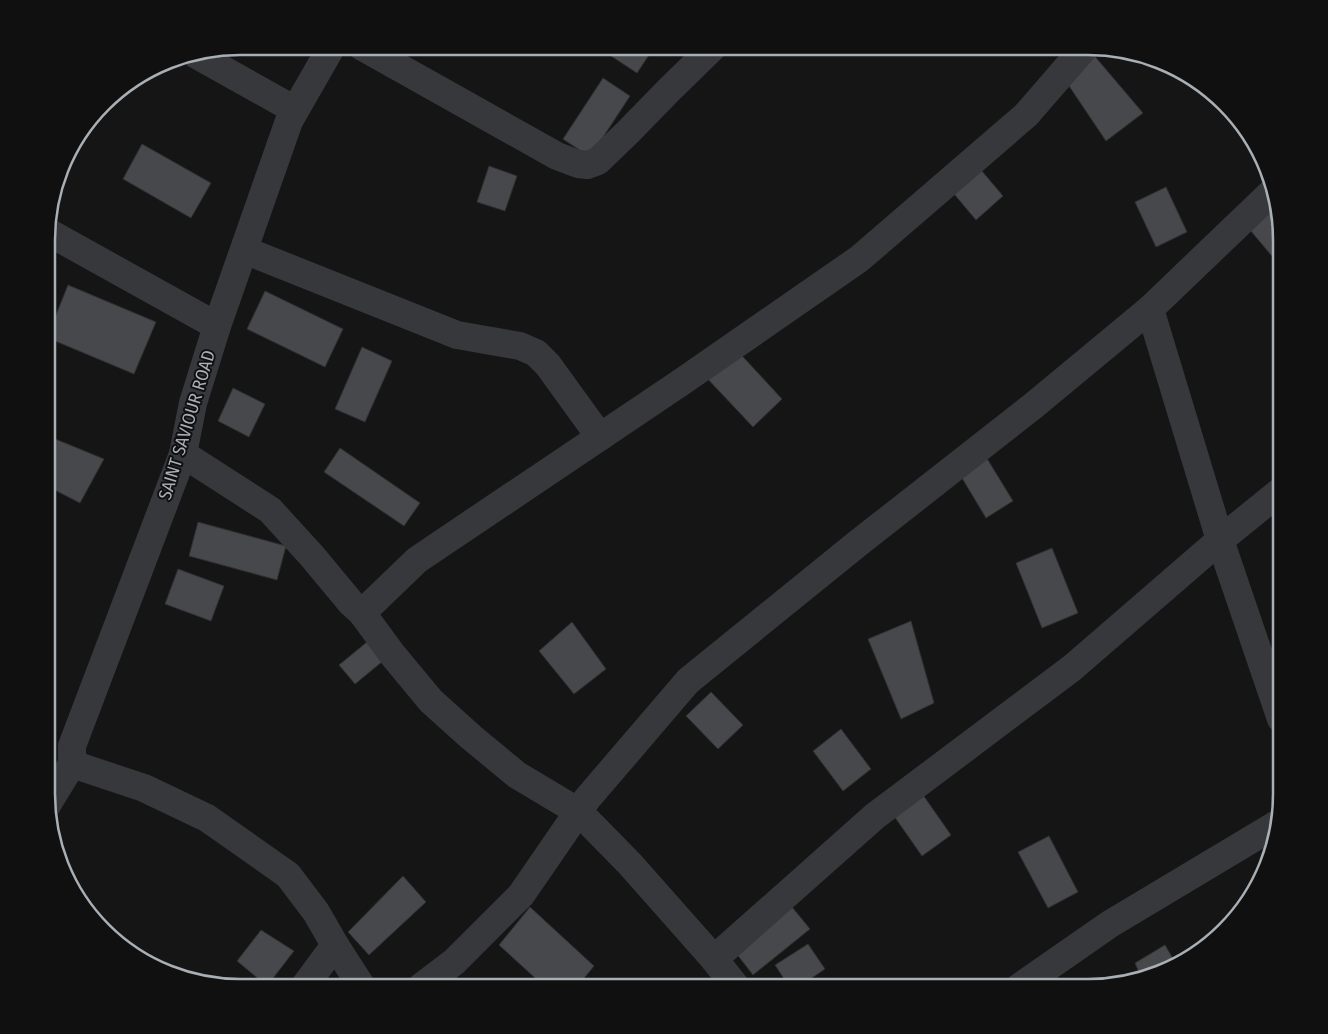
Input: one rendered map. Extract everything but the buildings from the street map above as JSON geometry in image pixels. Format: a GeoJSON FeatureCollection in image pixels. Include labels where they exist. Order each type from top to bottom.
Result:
{"type":"FeatureCollection","features":[{"type":"Feature","properties":{"kind":"street","name":"SAINT SAVIOUR ROAD"},"geometry":{"type":"LineString","coordinates":[[55,790],[72,764],[72,746],[183,454],[193,403],[289,121],[327,55]]}},
{"type":"Feature","properties":{"kind":"street"},"geometry":{"type":"LineString","coordinates":[[377,55],[557,156],[578,164],[587,165],[598,162],[705,55]]}},
{"type":"Feature","properties":{"kind":"street"},"geometry":{"type":"LineString","coordinates":[[362,613],[417,560],[859,259],[1026,115],[1078,55]]}},
{"type":"Feature","properties":{"kind":"street"},"geometry":{"type":"LineString","coordinates":[[204,59],[295,110]]}},
{"type":"Feature","properties":{"kind":"street"},"geometry":{"type":"LineString","coordinates":[[432,979],[454,962],[521,895],[588,799],[688,681],[1032,406],[1150,309],[1268,196]]}},
{"type":"Feature","properties":{"kind":"street"},"geometry":{"type":"LineString","coordinates":[[55,236],[218,326]]}},
{"type":"Feature","properties":{"kind":"street"},"geometry":{"type":"LineString","coordinates":[[244,250],[457,335],[520,346],[536,353],[548,365],[600,437]]}},
{"type":"Feature","properties":{"kind":"street"},"geometry":{"type":"LineString","coordinates":[[1150,309],[1220,540],[1273,696]]}},
{"type":"Feature","properties":{"kind":"street"},"geometry":{"type":"LineString","coordinates":[[183,454],[270,510],[362,613],[392,654],[431,701],[517,775],[579,812],[630,864],[730,979]]}},
{"type":"Feature","properties":{"kind":"street"},"geometry":{"type":"LineString","coordinates":[[714,959],[875,816],[1072,668],[1220,540],[1273,497]]}},
{"type":"Feature","properties":{"kind":"street"},"geometry":{"type":"LineString","coordinates":[[72,764],[144,788],[207,818],[288,875],[316,912],[357,979]]}},
{"type":"Feature","properties":{"kind":"street"},"geometry":{"type":"LineString","coordinates":[[1031,979],[1110,924],[1269,829]]}},
{"type":"Feature","properties":{"kind":"street"},"geometry":{"type":"LineString","coordinates":[[310,979],[335,945]]}}]}
